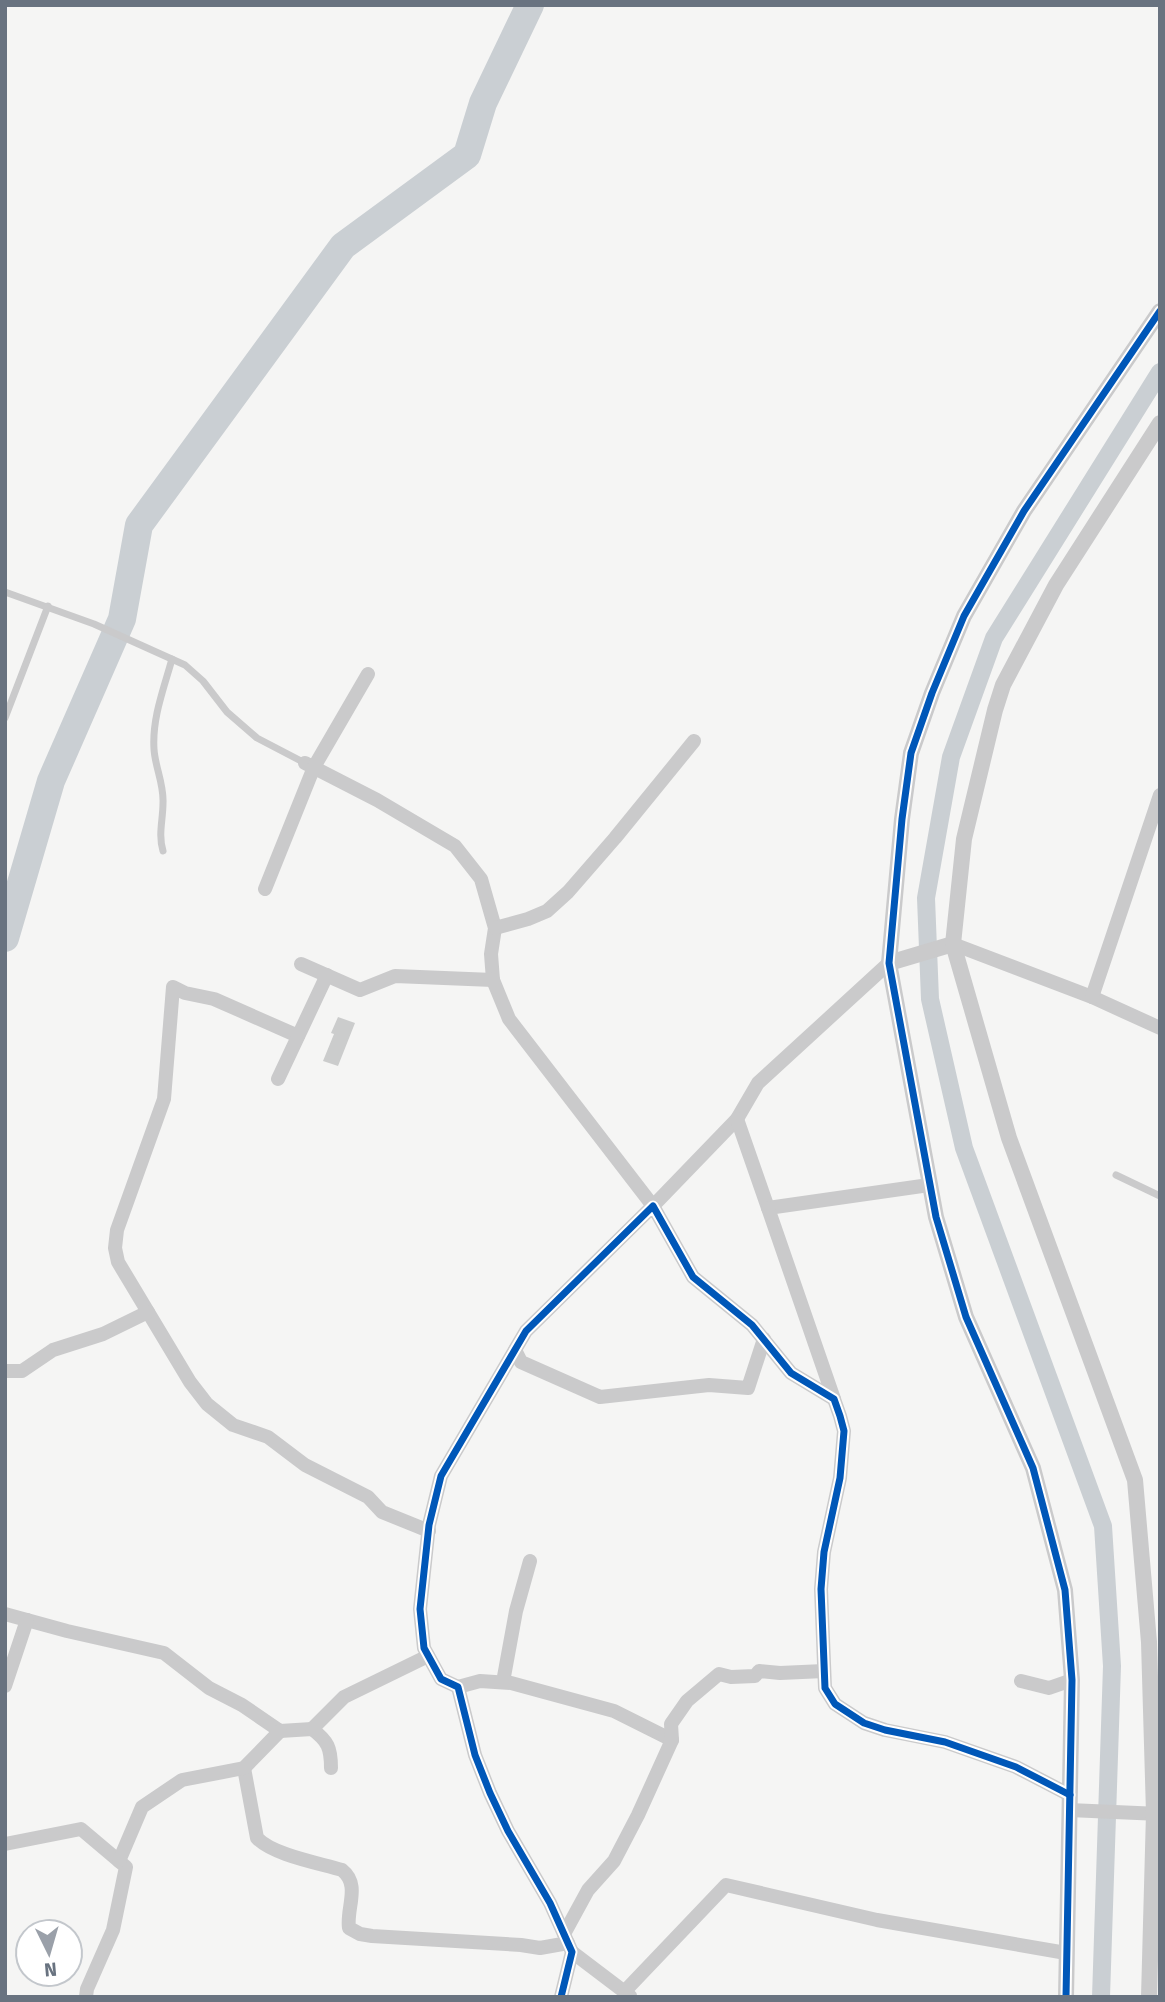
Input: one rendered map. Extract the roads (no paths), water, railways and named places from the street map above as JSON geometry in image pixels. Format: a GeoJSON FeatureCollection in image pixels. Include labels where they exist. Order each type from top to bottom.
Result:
{"type":"FeatureCollection","features":[{"type":"Feature","properties":{"kind":"street"},"geometry":{"type":"LineString","coordinates":[[1066,1997],[1072,1680],[1065,1590],[1033,1468],[966,1317],[936,1217],[889,963],[899,844],[911,753],[964,616],[1024,510],[1160,311]]}},
{"type":"Feature","properties":{"kind":"street"},"geometry":{"type":"LineString","coordinates":[[1149,1997],[1157,1813],[1150,1642],[1135,1480],[1009,1138],[946,946],[964,839],[1003,685],[1056,585],[1160,423]]}},
{"type":"Feature","properties":{"kind":"street"},"geometry":{"type":"LineString","coordinates":[[265,889],[310,765],[368,674]]}},
{"type":"Feature","properties":{"kind":"street"},"geometry":{"type":"LineString","coordinates":[[495,928],[547,911],[568,892],[694,741]]}},
{"type":"Feature","properties":{"kind":"street"},"geometry":{"type":"LineString","coordinates":[[310,765],[377,800],[455,846],[481,879],[495,928],[491,954],[493,980],[509,1019],[653,1206],[693,1277],[752,1325],[791,1373],[834,1399]]}},
{"type":"Feature","properties":{"kind":"street"},"geometry":{"type":"LineString","coordinates":[[1092,997],[1160,795]]}},
{"type":"Feature","properties":{"kind":"street"},"geometry":{"type":"LineString","coordinates":[[672,1740],[614,1711],[503,1682],[480,1681],[458,1687],[441,1679],[424,1648],[420,1609],[429,1531],[442,1476],[526,1331],[737,1119],[758,1083],[889,963],[946,946],[1092,997],[1160,1028]]}},
{"type":"Feature","properties":{"kind":"street"},"geometry":{"type":"LineString","coordinates":[[301,964],[360,990],[396,976],[493,980]]}},
{"type":"Feature","properties":{"kind":"street"},"geometry":{"type":"LineString","coordinates":[[278,1079],[327,975]]}},
{"type":"Feature","properties":{"kind":"street"},"geometry":{"type":"LineString","coordinates":[[299,1036],[214,999],[173,988],[164,1099],[117,1230],[115,1248],[118,1262],[190,1382],[207,1404],[233,1425],[268,1437],[305,1465],[368,1497],[382,1512],[429,1531]]}},
{"type":"Feature","properties":{"kind":"street"},"geometry":{"type":"LineString","coordinates":[[737,1119],[844,1431],[841,1478],[824,1552],[821,1589],[825,1688],[835,1703],[864,1723],[957,1746],[1016,1767],[1070,1802],[1102,1811],[1157,1813]]}},
{"type":"Feature","properties":{"kind":"street"},"geometry":{"type":"LineString","coordinates":[[768,1208],[929,1185]]}},
{"type":"Feature","properties":{"kind":"street"},"geometry":{"type":"LineString","coordinates":[[5,1371],[22,1371],[53,1350],[103,1334],[148,1312]]}},
{"type":"Feature","properties":{"kind":"street"},"geometry":{"type":"LineString","coordinates":[[514,1350],[521,1362],[600,1397],[709,1385],[748,1388],[764,1339]]}},
{"type":"Feature","properties":{"kind":"street"},"geometry":{"type":"LineString","coordinates":[[503,1682],[516,1611],[530,1561]]}},
{"type":"Feature","properties":{"kind":"street"},"geometry":{"type":"LineString","coordinates":[[5,1614],[164,1653],[209,1688],[242,1705],[280,1731],[312,1729],[344,1697],[428,1656]]}},
{"type":"Feature","properties":{"kind":"street"},"geometry":{"type":"LineString","coordinates":[[5,1686],[27,1619]]}},
{"type":"Feature","properties":{"kind":"street"},"geometry":{"type":"LineString","coordinates":[[561,1997],[568,1943],[588,1890],[614,1861],[672,1740],[671,1724],[687,1701],[719,1674],[731,1677],[755,1676],[759,1671],[824,1671]]}},
{"type":"Feature","properties":{"kind":"street"},"geometry":{"type":"LineString","coordinates":[[1021,1681],[1049,1688],[1072,1680]]}},
{"type":"Feature","properties":{"kind":"street"},"geometry":{"type":"LineString","coordinates":[[458,1687],[475,1755],[491,1793],[508,1831],[550,1903],[568,1943],[627,1994],[726,1885],[877,1920],[1066,1953]]}},
{"type":"Feature","properties":{"kind":"street"},"geometry":{"type":"LineString","coordinates":[[312,1729],[326,1740],[331,1748],[331,1768]]}},
{"type":"Feature","properties":{"kind":"street"},"geometry":{"type":"LineString","coordinates":[[119,1861],[142,1807],[181,1780],[244,1768],[280,1731]]}},
{"type":"Feature","properties":{"kind":"street"},"geometry":{"type":"LineString","coordinates":[[244,1768],[257,1838],[262,1844],[278,1851],[342,1870],[348,1875],[352,1890],[348,1921],[353,1932],[373,1936],[540,1948],[568,1943]]}},
{"type":"Feature","properties":{"kind":"street"},"geometry":{"type":"LineString","coordinates":[[5,1844],[81,1829],[126,1867],[113,1930],[86,1997]]}},
{"type":"Feature","properties":{"kind":"lane"},"geometry":{"type":"LineString","coordinates":[[5,592],[94,624],[185,665],[227,712],[257,738],[310,765]]}},
{"type":"Feature","properties":{"kind":"lane"},"geometry":{"type":"LineString","coordinates":[[5,718],[48,606]]}},
{"type":"Feature","properties":{"kind":"lane"},"geometry":{"type":"LineString","coordinates":[[163,851],[160,833],[162,788],[154,751],[156,713],[172,659]]}},
{"type":"Feature","properties":{"kind":"lane"},"geometry":{"type":"LineString","coordinates":[[1116,1175],[1160,1196]]}},
{"type":"Feature","properties":{"kind":"waterway"},"geometry":{"type":"LineString","coordinates":[[5,938],[51,781],[122,619],[139,525],[343,246],[467,155],[483,103],[530,5]]}},
{"type":"Feature","properties":{"kind":"waterway"},"geometry":{"type":"LineString","coordinates":[[1101,1997],[1112,1666],[1103,1526],[964,1148],[930,999],[926,898],[951,757],[994,638],[1160,372]]}}]}
